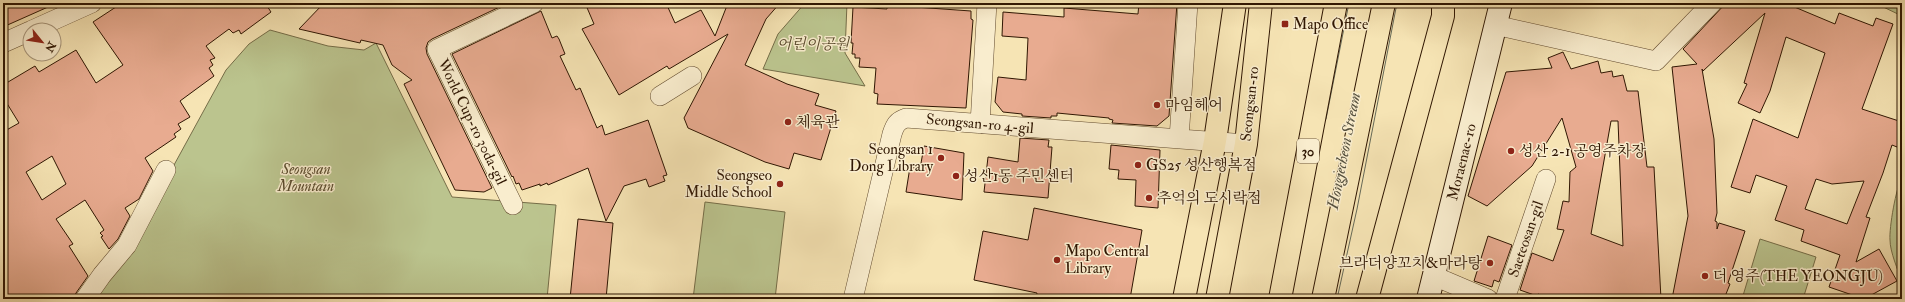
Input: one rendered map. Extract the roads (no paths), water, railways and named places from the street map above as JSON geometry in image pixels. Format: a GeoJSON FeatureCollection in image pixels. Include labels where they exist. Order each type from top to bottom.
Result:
{"type":"FeatureCollection","features":[{"type":"Feature","properties":{"kind":"main road"},"geometry":{"type":"LineString","coordinates":[[1184,299],[1215,142],[1235,3]]}},
{"type":"Feature","properties":{"kind":"main road","name":"Seongsan-ro"},"geometry":{"type":"LineString","coordinates":[[1217,299],[1246,144],[1261,3]]}},
{"type":"Feature","properties":{"kind":"main road","name":"30"},"geometry":{"type":"LineString","coordinates":[[1280,299],[1336,3]]}},
{"type":"Feature","properties":{"kind":"main road"},"geometry":{"type":"LineString","coordinates":[[1323,299],[1384,3]]}},
{"type":"Feature","properties":{"kind":"main road"},"geometry":{"type":"LineString","coordinates":[[1367,299],[1443,16],[1443,3]]}},
{"type":"Feature","properties":{"kind":"main road","name":"Moraenae-ro"},"geometry":{"type":"LineString","coordinates":[[1428,299],[1500,3]]}},
{"type":"Feature","properties":{"kind":"street"},"geometry":{"type":"LineString","coordinates":[[51,22],[92,3]]}},
{"type":"Feature","properties":{"kind":"street","name":"World Cup-ro 30da-gil"},"geometry":{"type":"LineString","coordinates":[[513,205],[437,48],[534,3]]}},
{"type":"Feature","properties":{"kind":"street"},"geometry":{"type":"LineString","coordinates":[[980,124],[987,3]]}},
{"type":"Feature","properties":{"kind":"street"},"geometry":{"type":"LineString","coordinates":[[1179,139],[1188,3]]}},
{"type":"Feature","properties":{"kind":"street"},"geometry":{"type":"LineString","coordinates":[[1495,24],[1656,61],[1712,3]]}},
{"type":"Feature","properties":{"kind":"street"},"geometry":{"type":"LineString","coordinates":[[3,43],[22,35]]}},
{"type":"Feature","properties":{"kind":"street"},"geometry":{"type":"LineString","coordinates":[[660,96],[692,76]]}},
{"type":"Feature","properties":{"kind":"street","name":"Seongsan-ro 4-gil"},"geometry":{"type":"LineString","coordinates":[[853,299],[895,126],[898,122],[906,118],[1246,144]]}},
{"type":"Feature","properties":{"kind":"street"},"geometry":{"type":"LineString","coordinates":[[85,299],[102,275],[127,245],[166,170]]}},
{"type":"Feature","properties":{"kind":"street","name":"Saeteosan-gil"},"geometry":{"type":"LineString","coordinates":[[1505,299],[1546,179]]}},
{"type":"Feature","properties":{"kind":"street"},"geometry":{"type":"LineString","coordinates":[[1434,276],[1488,299]]}},
{"type":"Feature","properties":{"kind":"place","name":"Mapo Office"},"geometry":{"type":"Point","coordinates":[1285,24]}},
{"type":"Feature","properties":{"kind":"place","name":"마임헤어"},"geometry":{"type":"Point","coordinates":[1157,105]}},
{"type":"Feature","properties":{"kind":"place","name":"체육관"},"geometry":{"type":"Point","coordinates":[788,122]}},
{"type":"Feature","properties":{"kind":"place","name":"성산 2-1 공영주차장"},"geometry":{"type":"Point","coordinates":[1511,151]}},
{"type":"Feature","properties":{"kind":"place","name":"Seongsan 1 Dong Library"},"geometry":{"type":"Point","coordinates":[941,158]}},
{"type":"Feature","properties":{"kind":"place","name":"GS25 성산행복점"},"geometry":{"type":"Point","coordinates":[1138,165]}},
{"type":"Feature","properties":{"kind":"place","name":"성산1동 주민센터"},"geometry":{"type":"Point","coordinates":[956,176]}},
{"type":"Feature","properties":{"kind":"place","name":"Seongseo Middle School"},"geometry":{"type":"Point","coordinates":[780,184]}},
{"type":"Feature","properties":{"kind":"place","name":"추억의 도시락점"},"geometry":{"type":"Point","coordinates":[1149,198]}},
{"type":"Feature","properties":{"kind":"place","name":"Mapo Central Library"},"geometry":{"type":"Point","coordinates":[1057,260]}},
{"type":"Feature","properties":{"kind":"place","name":"브라더양꼬치&마라탕"},"geometry":{"type":"Point","coordinates":[1490,263]}},
{"type":"Feature","properties":{"kind":"place","name":"더 영주(THE YEONGJU)"},"geometry":{"type":"Point","coordinates":[1705,276]}},
{"type":"Feature","properties":{"kind":"park label","name":"어린이공원"},"geometry":{"type":"Point","coordinates":[813,44]}},
{"type":"Feature","properties":{"kind":"park label","name":"Seongsan Mountain"},"geometry":{"type":"Point","coordinates":[306,178]}},
{"type":"Feature","properties":{"kind":"water label","name":"Hongjecheon Stream"},"geometry":{"type":"Point","coordinates":[1344,151]}}]}
